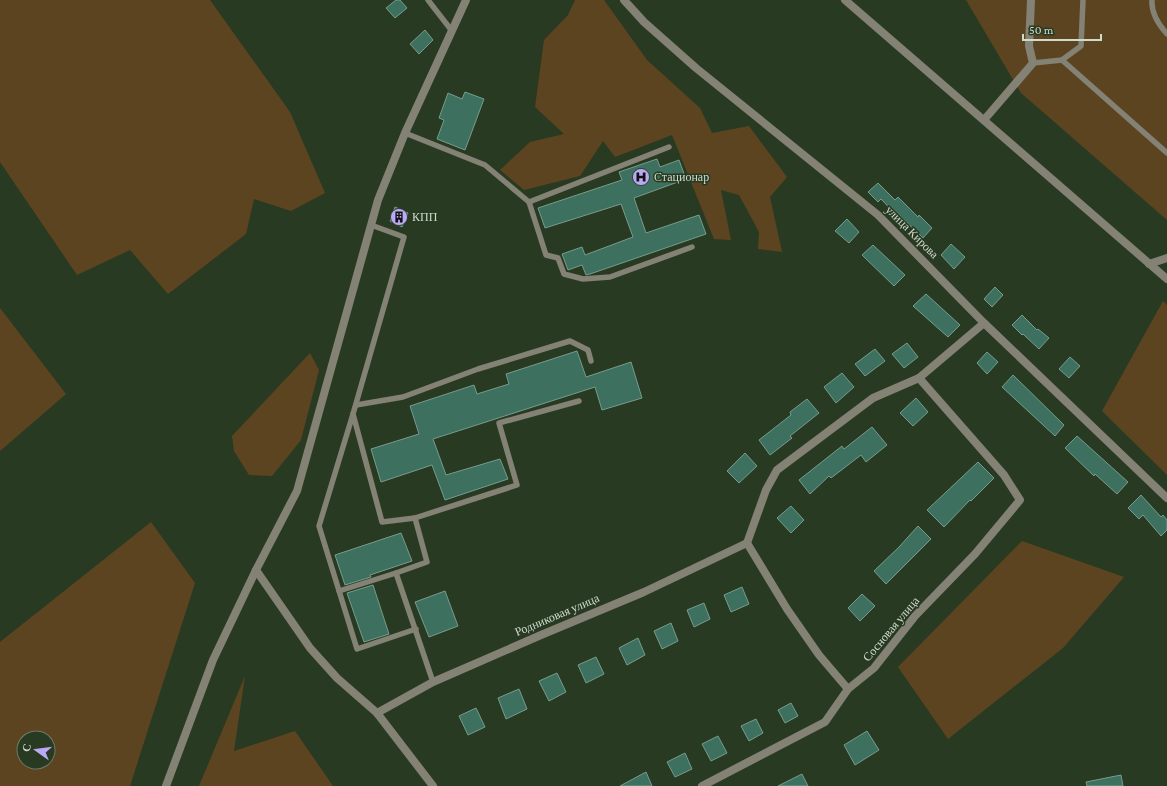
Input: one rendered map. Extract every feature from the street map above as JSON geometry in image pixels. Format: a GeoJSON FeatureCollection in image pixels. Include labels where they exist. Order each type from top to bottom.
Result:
{"type":"FeatureCollection","features":[{"type":"Feature","properties":{"kind":"street"},"geometry":{"type":"LineString","coordinates":[[166,786],[213,660],[256,570],[297,491],[378,200],[405,133],[466,0]]}},
{"type":"Feature","properties":{"kind":"street","name":"улица Кирова"},"geometry":{"type":"LineString","coordinates":[[624,0],[644,22],[696,68],[878,215],[984,323],[1167,498]]}},
{"type":"Feature","properties":{"kind":"street"},"geometry":{"type":"LineString","coordinates":[[845,0],[1167,279]]}},
{"type":"Feature","properties":{"kind":"street"},"geometry":{"type":"LineString","coordinates":[[984,120],[1033,62],[1029,46],[1031,0]]}},
{"type":"Feature","properties":{"kind":"street"},"geometry":{"type":"LineString","coordinates":[[1149,264],[1167,258]]}},
{"type":"Feature","properties":{"kind":"street"},"geometry":{"type":"LineString","coordinates":[[848,689],[818,655],[787,609],[748,543],[766,490],[777,470],[872,398],[919,378],[984,323]]}},
{"type":"Feature","properties":{"kind":"street","name":"Сосновая улица"},"geometry":{"type":"LineString","coordinates":[[702,786],[825,722],[848,689],[874,668],[915,616],[975,554],[1020,500],[1004,475],[919,378]]}},
{"type":"Feature","properties":{"kind":"street","name":"Родниковая улица"},"geometry":{"type":"LineString","coordinates":[[377,712],[433,682],[540,634],[644,592],[748,543]]}},
{"type":"Feature","properties":{"kind":"street"},"geometry":{"type":"LineString","coordinates":[[256,570],[310,648],[337,678],[377,712],[433,786]]}},
{"type":"Feature","properties":{"kind":"lane"},"geometry":{"type":"LineString","coordinates":[[428,0],[452,31]]}},
{"type":"Feature","properties":{"kind":"lane"},"geometry":{"type":"LineString","coordinates":[[1033,62],[1062,60],[1081,46],[1083,0]]}},
{"type":"Feature","properties":{"kind":"lane"},"geometry":{"type":"LineString","coordinates":[[1152,0],[1152,9],[1160,26],[1167,34]]}},
{"type":"Feature","properties":{"kind":"lane"},"geometry":{"type":"LineString","coordinates":[[1062,60],[1167,153]]}},
{"type":"Feature","properties":{"kind":"lane"},"geometry":{"type":"LineString","coordinates":[[405,133],[485,165],[529,202],[546,255],[558,258],[564,274],[583,279],[610,277],[692,247]]}},
{"type":"Feature","properties":{"kind":"lane"},"geometry":{"type":"LineString","coordinates":[[529,202],[669,147]]}},
{"type":"Feature","properties":{"kind":"lane"},"geometry":{"type":"LineString","coordinates":[[371,225],[404,237],[356,405],[319,526],[357,649],[416,629]]}},
{"type":"Feature","properties":{"kind":"lane"},"geometry":{"type":"LineString","coordinates":[[356,405],[403,397],[478,369],[570,341],[588,350],[591,361]]}},
{"type":"Feature","properties":{"kind":"lane"},"geometry":{"type":"LineString","coordinates":[[353,414],[382,522],[415,518],[517,485],[499,424],[579,401]]}},
{"type":"Feature","properties":{"kind":"lane"},"geometry":{"type":"LineString","coordinates":[[340,591],[427,562],[415,518]]}},
{"type":"Feature","properties":{"kind":"lane"},"geometry":{"type":"LineString","coordinates":[[396,573],[433,682]]}},
{"type":"Feature","properties":{"kind":"shaded area"},"geometry":{"type":"Polygon","coordinates":[[[0,0],[210,0],[290,112],[325,193],[291,211],[254,199],[246,234],[168,294],[130,250],[77,275],[0,162],[0,0]]]}},
{"type":"Feature","properties":{"kind":"shaded area"},"geometry":{"type":"Polygon","coordinates":[[[575,0],[604,0],[647,60],[700,108],[712,133],[749,126],[787,177],[770,197],[782,252],[758,249],[759,232],[739,195],[721,190],[731,240],[714,239],[672,135],[615,157],[603,141],[580,176],[524,190],[500,170],[530,142],[564,134],[535,107],[544,40],[568,15],[575,0]]]}},
{"type":"Feature","properties":{"kind":"shaded area"},"geometry":{"type":"Polygon","coordinates":[[[966,0],[1167,0],[1167,220],[1021,93],[966,0]]]}},
{"type":"Feature","properties":{"kind":"shaded area"},"geometry":{"type":"Polygon","coordinates":[[[1163,301],[1167,305],[1167,475],[1102,411],[1163,301]]]}},
{"type":"Feature","properties":{"kind":"shaded area"},"geometry":{"type":"Polygon","coordinates":[[[0,308],[66,394],[0,451],[0,308]]]}},
{"type":"Feature","properties":{"kind":"shaded area"},"geometry":{"type":"Polygon","coordinates":[[[310,353],[319,370],[301,440],[272,476],[249,475],[234,451],[232,436],[310,353]]]}},
{"type":"Feature","properties":{"kind":"shaded area"},"geometry":{"type":"Polygon","coordinates":[[[151,522],[195,583],[130,786],[0,786],[0,642],[151,522]]]}},
{"type":"Feature","properties":{"kind":"shaded area"},"geometry":{"type":"Polygon","coordinates":[[[1022,541],[1124,577],[1063,648],[948,739],[898,667],[1022,541]]]}},
{"type":"Feature","properties":{"kind":"shaded area"},"geometry":{"type":"Polygon","coordinates":[[[245,676],[234,751],[295,731],[333,786],[199,786],[245,676]]]}},
{"type":"Feature","properties":{"kind":"building"},"geometry":{"type":"Polygon","coordinates":[[[396,0],[400,0],[407,8],[395,18],[386,8],[396,0]]]}},
{"type":"Feature","properties":{"kind":"building"},"geometry":{"type":"Polygon","coordinates":[[[425,30],[433,40],[419,54],[410,44],[425,30]]]}},
{"type":"Feature","properties":{"kind":"building"},"geometry":{"type":"Polygon","coordinates":[[[465,92],[484,99],[465,150],[437,139],[444,120],[439,118],[448,93],[462,99],[465,92]]]}},
{"type":"Feature","properties":{"kind":"building"},"geometry":{"type":"Polygon","coordinates":[[[657,159],[660,167],[679,160],[686,179],[634,198],[646,233],[699,215],[706,234],[590,274],[586,275],[582,265],[568,270],[562,254],[582,247],[585,255],[633,237],[621,204],[545,228],[538,208],[622,180],[619,172],[657,159]]]}},
{"type":"Feature","properties":{"kind":"building"},"geometry":{"type":"Polygon","coordinates":[[[878,183],[895,200],[898,197],[918,217],[919,215],[932,228],[923,238],[902,218],[901,220],[881,199],[878,202],[868,192],[878,183]]]}},
{"type":"Feature","properties":{"kind":"building","name":"КПП"},"geometry":{"type":"Polygon","coordinates":[[[395,207],[408,213],[402,227],[390,221],[395,207]]]}},
{"type":"Feature","properties":{"kind":"building"},"geometry":{"type":"Polygon","coordinates":[[[847,219],[859,232],[849,243],[835,231],[847,219]]]}},
{"type":"Feature","properties":{"kind":"building"},"geometry":{"type":"Polygon","coordinates":[[[951,244],[965,257],[954,269],[941,255],[951,244]]]}},
{"type":"Feature","properties":{"kind":"building"},"geometry":{"type":"Polygon","coordinates":[[[873,245],[905,275],[894,286],[862,255],[873,245]]]}},
{"type":"Feature","properties":{"kind":"building"},"geometry":{"type":"Polygon","coordinates":[[[995,287],[1003,295],[992,307],[984,299],[995,287]]]}},
{"type":"Feature","properties":{"kind":"building"},"geometry":{"type":"Polygon","coordinates":[[[926,294],[960,325],[948,337],[913,306],[926,294]]]}},
{"type":"Feature","properties":{"kind":"building"},"geometry":{"type":"Polygon","coordinates":[[[1022,315],[1037,330],[1038,329],[1049,338],[1039,349],[1012,325],[1022,315]]]}},
{"type":"Feature","properties":{"kind":"building"},"geometry":{"type":"Polygon","coordinates":[[[907,343],[918,357],[904,368],[892,354],[907,343]]]}},
{"type":"Feature","properties":{"kind":"building"},"geometry":{"type":"Polygon","coordinates":[[[875,349],[885,361],[865,376],[855,364],[875,349]]]}},
{"type":"Feature","properties":{"kind":"building"},"geometry":{"type":"Polygon","coordinates":[[[577,351],[586,377],[631,362],[642,398],[602,410],[595,387],[433,439],[446,475],[500,459],[508,479],[445,500],[432,465],[381,482],[371,449],[419,434],[410,406],[474,385],[477,394],[509,384],[506,374],[577,351]]]}},
{"type":"Feature","properties":{"kind":"building"},"geometry":{"type":"Polygon","coordinates":[[[987,352],[998,362],[987,374],[977,363],[987,352]]]}},
{"type":"Feature","properties":{"kind":"building"},"geometry":{"type":"Polygon","coordinates":[[[1070,357],[1080,366],[1069,378],[1059,369],[1070,357]]]}},
{"type":"Feature","properties":{"kind":"building"},"geometry":{"type":"Polygon","coordinates":[[[842,373],[854,387],[836,403],[824,387],[842,373]]]}},
{"type":"Feature","properties":{"kind":"building"},"geometry":{"type":"Polygon","coordinates":[[[1013,375],[1064,425],[1055,436],[1002,387],[1013,375]]]}},
{"type":"Feature","properties":{"kind":"building"},"geometry":{"type":"Polygon","coordinates":[[[916,398],[928,412],[913,426],[900,413],[916,398]]]}},
{"type":"Feature","properties":{"kind":"building"},"geometry":{"type":"Polygon","coordinates":[[[807,399],[819,413],[790,436],[792,438],[770,455],[759,440],[791,415],[790,412],[807,399]]]}},
{"type":"Feature","properties":{"kind":"building"},"geometry":{"type":"Polygon","coordinates":[[[872,427],[887,445],[866,462],[861,455],[831,478],[829,476],[810,494],[799,480],[842,446],[844,449],[872,427]]]}},
{"type":"Feature","properties":{"kind":"building"},"geometry":{"type":"Polygon","coordinates":[[[1077,436],[1128,482],[1117,494],[1095,474],[1094,476],[1065,448],[1077,436]]]}},
{"type":"Feature","properties":{"kind":"building"},"geometry":{"type":"Polygon","coordinates":[[[745,453],[757,466],[739,483],[727,471],[745,453]]]}},
{"type":"Feature","properties":{"kind":"building"},"geometry":{"type":"Polygon","coordinates":[[[978,462],[994,478],[944,527],[927,510],[978,462]]]}},
{"type":"Feature","properties":{"kind":"building"},"geometry":{"type":"Polygon","coordinates":[[[1141,495],[1161,517],[1163,515],[1167,520],[1167,530],[1161,536],[1143,515],[1139,519],[1128,508],[1141,495]]]}},
{"type":"Feature","properties":{"kind":"building"},"geometry":{"type":"Polygon","coordinates":[[[791,506],[804,520],[791,533],[777,518],[791,506]]]}},
{"type":"Feature","properties":{"kind":"building"},"geometry":{"type":"Polygon","coordinates":[[[918,526],[931,539],[886,584],[874,571],[918,526]]]}},
{"type":"Feature","properties":{"kind":"building"},"geometry":{"type":"Polygon","coordinates":[[[401,533],[412,561],[370,575],[371,577],[345,585],[335,555],[401,533]]]}},
{"type":"Feature","properties":{"kind":"building"},"geometry":{"type":"Polygon","coordinates":[[[373,585],[389,634],[364,642],[347,593],[373,585]]]}},
{"type":"Feature","properties":{"kind":"building"},"geometry":{"type":"Polygon","coordinates":[[[742,587],[749,604],[731,612],[724,595],[742,587]]]}},
{"type":"Feature","properties":{"kind":"building"},"geometry":{"type":"Polygon","coordinates":[[[445,591],[458,626],[429,637],[415,602],[445,591]]]}},
{"type":"Feature","properties":{"kind":"building"},"geometry":{"type":"Polygon","coordinates":[[[862,594],[875,606],[860,621],[848,608],[862,594]]]}},
{"type":"Feature","properties":{"kind":"building"},"geometry":{"type":"Polygon","coordinates":[[[704,603],[710,619],[694,627],[687,610],[704,603]]]}},
{"type":"Feature","properties":{"kind":"building"},"geometry":{"type":"Polygon","coordinates":[[[671,623],[678,641],[662,649],[654,631],[671,623]]]}},
{"type":"Feature","properties":{"kind":"building"},"geometry":{"type":"Polygon","coordinates":[[[638,638],[645,655],[627,665],[619,648],[638,638]]]}},
{"type":"Feature","properties":{"kind":"building"},"geometry":{"type":"Polygon","coordinates":[[[596,657],[604,674],[586,683],[578,665],[596,657]]]}},
{"type":"Feature","properties":{"kind":"building"},"geometry":{"type":"Polygon","coordinates":[[[557,673],[566,692],[549,701],[539,681],[557,673]]]}},
{"type":"Feature","properties":{"kind":"building"},"geometry":{"type":"Polygon","coordinates":[[[519,689],[527,709],[506,719],[498,698],[519,689]]]}},
{"type":"Feature","properties":{"kind":"building"},"geometry":{"type":"Polygon","coordinates":[[[791,703],[798,716],[785,723],[778,710],[791,703]]]}},
{"type":"Feature","properties":{"kind":"building"},"geometry":{"type":"Polygon","coordinates":[[[476,708],[485,727],[468,735],[459,716],[476,708]]]}},
{"type":"Feature","properties":{"kind":"building"},"geometry":{"type":"Polygon","coordinates":[[[756,719],[763,733],[749,741],[741,726],[756,719]]]}},
{"type":"Feature","properties":{"kind":"building"},"geometry":{"type":"Polygon","coordinates":[[[867,731],[879,750],[855,765],[844,745],[867,731]]]}},
{"type":"Feature","properties":{"kind":"building"},"geometry":{"type":"Polygon","coordinates":[[[718,736],[727,753],[711,761],[702,744],[718,736]]]}},
{"type":"Feature","properties":{"kind":"building"},"geometry":{"type":"Polygon","coordinates":[[[685,753],[692,769],[675,777],[667,762],[685,753]]]}},
{"type":"Feature","properties":{"kind":"building"},"geometry":{"type":"Polygon","coordinates":[[[646,772],[652,786],[620,786],[646,772]]]}},
{"type":"Feature","properties":{"kind":"building"},"geometry":{"type":"Polygon","coordinates":[[[802,774],[808,786],[778,786],[802,774]]]}},
{"type":"Feature","properties":{"kind":"building"},"geometry":{"type":"Polygon","coordinates":[[[1121,775],[1123,786],[1087,786],[1086,782],[1121,775]]]}},
{"type":"Feature","properties":{"kind":"place","name":"Стационар"},"geometry":{"type":"Point","coordinates":[641,177]}},
{"type":"Feature","properties":{"kind":"place","name":"КПП"},"geometry":{"type":"Point","coordinates":[399,217]}}]}
